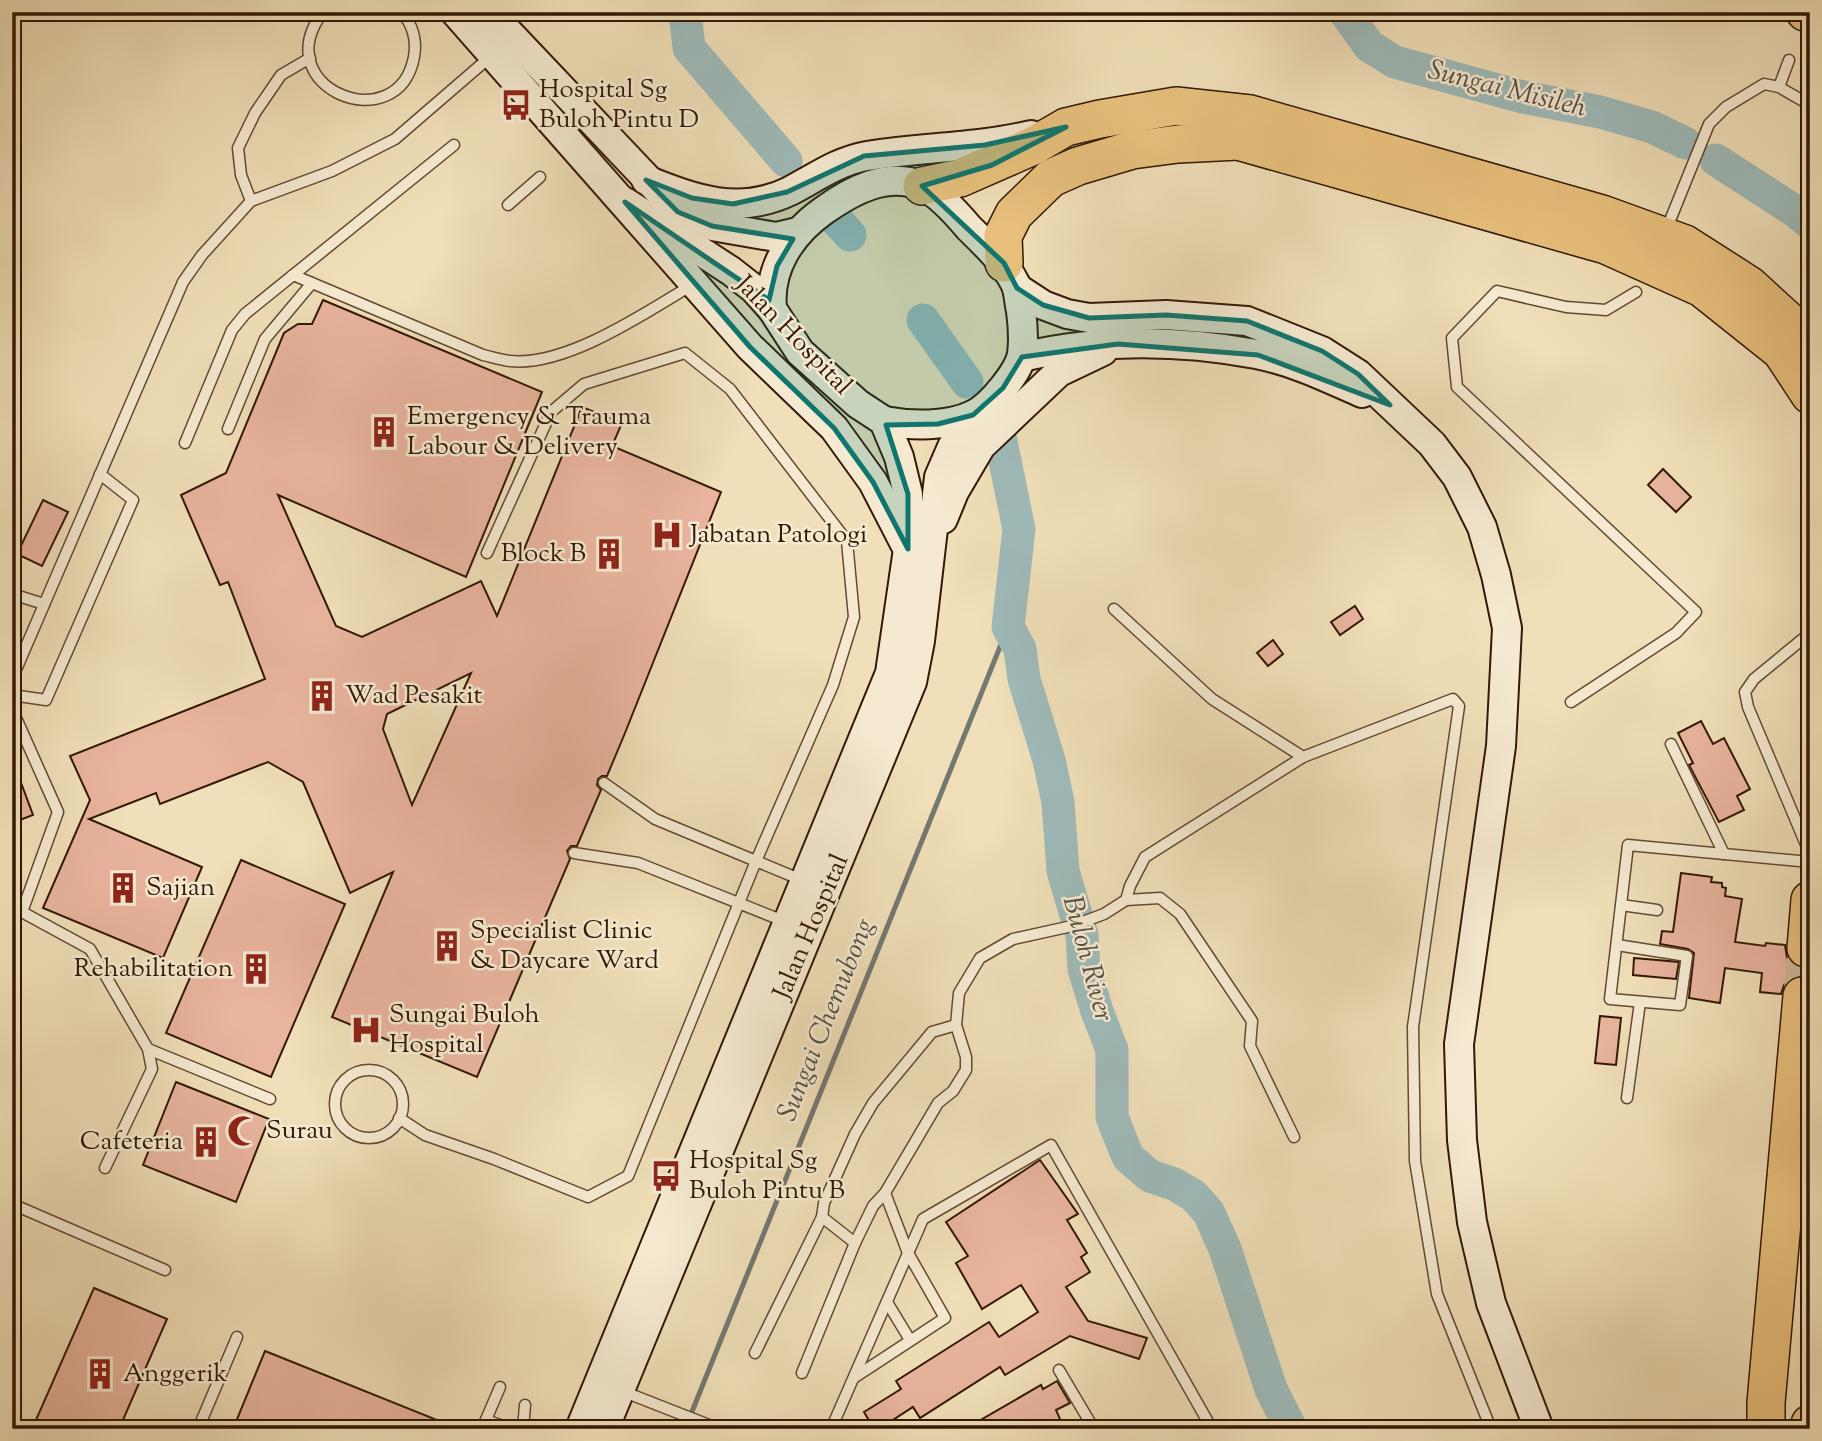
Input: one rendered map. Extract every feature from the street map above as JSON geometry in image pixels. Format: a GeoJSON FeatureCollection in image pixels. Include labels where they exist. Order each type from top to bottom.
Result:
{"type":"FeatureCollection","features":[{"type":"Feature","properties":{"kind":"highway"},"geometry":{"type":"LineString","coordinates":[[1805,12],[1810,14]]}},
{"type":"Feature","properties":{"kind":"highway"},"geometry":{"type":"LineString","coordinates":[[922,186],[960,178],[992,165],[1066,127],[1176,106],[1250,114],[1602,214],[1685,244],[1749,285],[1796,328],[1810,347]]}},
{"type":"Feature","properties":{"kind":"highway"},"geometry":{"type":"LineString","coordinates":[[1011,276],[1003,236],[1014,214],[1051,178],[1078,166],[1132,150],[1238,141],[1606,245],[1702,288],[1781,351],[1810,396]]}},
{"type":"Feature","properties":{"kind":"highway"},"geometry":{"type":"LineString","coordinates":[[1806,948],[1810,900]]}},
{"type":"Feature","properties":{"kind":"highway"},"geometry":{"type":"LineString","coordinates":[[1766,1429],[1766,1403],[1802,996]]}},
{"type":"Feature","properties":{"kind":"main road","name":"Jalan Hospital"},"geometry":{"type":"LineString","coordinates":[[455,12],[502,47],[672,205],[712,226],[776,237],[797,232]]}},
{"type":"Feature","properties":{"kind":"main road","name":"Jalan Hospital"},"geometry":{"type":"LineString","coordinates":[[489,12],[502,47],[625,202],[750,347],[834,428],[919,552]]}},
{"type":"Feature","properties":{"kind":"main road"},"geometry":{"type":"LineString","coordinates":[[646,180],[692,198],[733,204],[761,200],[787,192],[834,166],[864,156],[985,145],[1066,127]]}},
{"type":"Feature","properties":{"kind":"main road"},"geometry":{"type":"LineString","coordinates":[[772,309],[771,294],[777,266],[797,232],[847,194],[873,184],[895,181],[922,186],[954,211],[1011,276],[1044,305],[1067,314],[1089,318],[1166,315],[1247,321],[1322,351],[1358,374],[1432,444],[1457,477],[1482,527],[1507,628],[1501,746],[1460,1044],[1462,1140],[1472,1222],[1491,1303],[1539,1429]]}},
{"type":"Feature","properties":{"kind":"main road","name":"Jalan Hospital"},"geometry":{"type":"LineString","coordinates":[[580,1429],[609,1386],[816,886],[912,682],[920,641],[919,552],[899,457],[884,421],[858,404],[800,352],[772,309],[754,289],[625,202]]}},
{"type":"Feature","properties":{"kind":"main road"},"geometry":{"type":"LineString","coordinates":[[884,421],[904,425],[938,424],[973,415],[1003,388],[1022,357],[1024,333],[1011,276]]}},
{"type":"Feature","properties":{"kind":"main road"},"geometry":{"type":"LineString","coordinates":[[919,552],[981,446],[1059,372],[1118,344]]}},
{"type":"Feature","properties":{"kind":"main road"},"geometry":{"type":"LineString","coordinates":[[1022,357],[1066,348],[1175,344],[1258,355],[1315,372],[1390,405]]}},
{"type":"Feature","properties":{"kind":"main road"},"geometry":{"type":"LineString","coordinates":[[779,373],[836,401],[858,404]]}},
{"type":"Feature","properties":{"kind":"main road","name":"Jalan Hospital"},"geometry":{"type":"LineString","coordinates":[[919,552],[939,477],[952,447],[973,415]]}},
{"type":"Feature","properties":{"kind":"main road","name":"Jalan Hospital"},"geometry":{"type":"LineString","coordinates":[[604,1429],[609,1386]]}},
{"type":"Feature","properties":{"kind":"lane"},"geometry":{"type":"LineString","coordinates":[[323,12],[315,23],[309,40],[310,58],[326,88],[341,97],[358,101],[375,99],[391,92],[412,65],[415,49],[413,31],[401,12]]}},
{"type":"Feature","properties":{"kind":"lane"},"geometry":{"type":"LineString","coordinates":[[12,679],[183,282],[202,255],[251,201],[332,171],[395,139],[502,47]]}},
{"type":"Feature","properties":{"kind":"lane"},"geometry":{"type":"LineString","coordinates":[[251,201],[240,175],[238,148],[255,113],[281,75],[310,58]]}},
{"type":"Feature","properties":{"kind":"lane"},"geometry":{"type":"LineString","coordinates":[[1779,87],[1789,60]]}},
{"type":"Feature","properties":{"kind":"lane"},"geometry":{"type":"LineString","coordinates":[[1671,218],[1709,124],[1727,107],[1764,84],[1779,87],[1810,105]]}},
{"type":"Feature","properties":{"kind":"lane"},"geometry":{"type":"LineString","coordinates":[[185,443],[232,330],[245,314],[454,145]]}},
{"type":"Feature","properties":{"kind":"lane"},"geometry":{"type":"LineString","coordinates":[[508,205],[540,177]]}},
{"type":"Feature","properties":{"kind":"lane"},"geometry":{"type":"LineString","coordinates":[[293,275],[483,355],[511,361],[540,360],[568,352],[619,328],[696,283]]}},
{"type":"Feature","properties":{"kind":"lane"},"geometry":{"type":"LineString","coordinates":[[228,429],[265,339],[312,283]]}},
{"type":"Feature","properties":{"kind":"lane"},"geometry":{"type":"LineString","coordinates":[[1571,702],[1676,633],[1696,612],[1457,387],[1452,338],[1497,291],[1566,307],[1606,310],[1636,292]]}},
{"type":"Feature","properties":{"kind":"lane"},"geometry":{"type":"LineString","coordinates":[[400,1118],[425,1135],[494,1159],[588,1198],[628,1176],[738,903],[833,685],[854,617],[847,541],[730,389],[685,353],[584,384],[551,412],[486,553]]}},
{"type":"Feature","properties":{"kind":"lane"},"geometry":{"type":"LineString","coordinates":[[12,695],[46,700],[133,500],[100,474]]}},
{"type":"Feature","properties":{"kind":"lane"},"geometry":{"type":"LineString","coordinates":[[12,594],[44,604]]}},
{"type":"Feature","properties":{"kind":"lane"},"geometry":{"type":"LineString","coordinates":[[1114,608],[1212,699],[1303,757]]}},
{"type":"Feature","properties":{"kind":"lane"},"geometry":{"type":"LineString","coordinates":[[1810,633],[1754,680],[1745,692],[1748,706],[1810,854]]}},
{"type":"Feature","properties":{"kind":"lane"},"geometry":{"type":"LineString","coordinates":[[1126,900],[1145,857],[1303,757],[1452,699],[1459,706],[1413,1027],[1415,1161],[1437,1294],[1491,1429]]}},
{"type":"Feature","properties":{"kind":"lane"},"geometry":{"type":"LineString","coordinates":[[12,709],[58,812],[22,912],[90,949],[148,1049],[152,1069],[105,1168]]}},
{"type":"Feature","properties":{"kind":"lane"},"geometry":{"type":"LineString","coordinates":[[1671,744],[1724,854]]}},
{"type":"Feature","properties":{"kind":"lane"},"geometry":{"type":"LineString","coordinates":[[604,783],[655,819],[816,886]]}},
{"type":"Feature","properties":{"kind":"lane"},"geometry":{"type":"LineString","coordinates":[[1617,946],[1688,956],[1680,1005],[1610,999],[1628,845],[1810,862]]}},
{"type":"Feature","properties":{"kind":"lane"},"geometry":{"type":"LineString","coordinates":[[574,853],[638,863],[799,927]]}},
{"type":"Feature","properties":{"kind":"lane"},"geometry":{"type":"LineString","coordinates":[[802,1373],[873,1206],[885,1193],[937,1104],[953,1091],[966,1070],[966,1057],[956,1025],[959,993],[980,958],[1013,939],[1072,926],[1104,914],[1126,900],[1160,898],[1180,914],[1252,1021],[1250,1046],[1294,1137]]}},
{"type":"Feature","properties":{"kind":"lane"},"geometry":{"type":"LineString","coordinates":[[1621,905],[1657,910]]}},
{"type":"Feature","properties":{"kind":"lane"},"geometry":{"type":"LineString","coordinates":[[1627,1098],[1640,1002]]}},
{"type":"Feature","properties":{"kind":"lane"},"geometry":{"type":"LineString","coordinates":[[755,1353],[822,1217],[824,1203],[855,1134],[873,1103],[932,1032],[956,1025]]}},
{"type":"Feature","properties":{"kind":"lane"},"geometry":{"type":"LineString","coordinates":[[148,1049],[270,1099]]}},
{"type":"Feature","properties":{"kind":"lane"},"geometry":{"type":"LineString","coordinates":[[358,1072],[380,1072],[397,1086],[402,1096],[400,1118],[393,1127],[374,1138],[352,1134],[338,1118],[335,1107],[340,1086],[348,1077],[358,1072]]}},
{"type":"Feature","properties":{"kind":"lane"},"geometry":{"type":"LineString","coordinates":[[831,1429],[923,1219],[1051,1145],[1212,1429]]}},
{"type":"Feature","properties":{"kind":"lane"},"geometry":{"type":"LineString","coordinates":[[854,1378],[946,1318],[908,1253],[885,1193]]}},
{"type":"Feature","properties":{"kind":"lane"},"geometry":{"type":"LineString","coordinates":[[12,1204],[165,1270]]}},
{"type":"Feature","properties":{"kind":"lane"},"geometry":{"type":"LineString","coordinates":[[822,1217],[855,1244]]}},
{"type":"Feature","properties":{"kind":"lane"},"geometry":{"type":"LineString","coordinates":[[887,1302],[910,1340]]}},
{"type":"Feature","properties":{"kind":"lane"},"geometry":{"type":"LineString","coordinates":[[198,1429],[237,1337]]}},
{"type":"Feature","properties":{"kind":"lane"},"geometry":{"type":"LineString","coordinates":[[1059,1370],[1094,1429]]}},
{"type":"Feature","properties":{"kind":"lane"},"geometry":{"type":"LineString","coordinates":[[609,1386],[719,1429]]}},
{"type":"Feature","properties":{"kind":"lane"},"geometry":{"type":"LineString","coordinates":[[500,1387],[484,1424],[511,1429]]}},
{"type":"Feature","properties":{"kind":"lane"},"geometry":{"type":"LineString","coordinates":[[523,1429],[525,1405]]}},
{"type":"Feature","properties":{"kind":"highlighted area"},"geometry":{"type":"Polygon","coordinates":[[[1066,127],[992,165],[922,186],[1004,263],[1017,288],[1043,305],[1089,318],[1166,315],[1247,321],[1322,351],[1358,374],[1390,405],[1258,355],[1118,344],[1022,357],[1003,388],[973,415],[938,424],[886,425],[908,494],[908,549],[873,482],[834,428],[750,347],[625,202],[769,300],[777,266],[793,239],[712,226],[678,212],[646,180],[692,198],[733,204],[787,192],[864,156],[985,145],[1066,127]]]}},
{"type":"Feature","properties":{"kind":"building"},"geometry":{"type":"Polygon","coordinates":[[[323,300],[542,392],[466,577],[278,495],[336,626],[362,637],[481,581],[497,616],[582,407],[622,423],[612,446],[721,492],[625,733],[607,776],[598,779],[597,785],[601,790],[577,846],[571,846],[567,851],[570,859],[477,1077],[332,1017],[393,872],[350,893],[303,782],[268,762],[160,804],[156,793],[89,819],[202,867],[163,958],[43,908],[90,800],[70,756],[265,679],[228,582],[220,585],[181,495],[226,473],[284,333],[298,324],[312,324],[323,300]],[[471,673],[387,714],[383,729],[412,805],[471,673]]]}},
{"type":"Feature","properties":{"kind":"building"},"geometry":{"type":"Polygon","coordinates":[[[1663,469],[1691,497],[1676,512],[1648,485],[1663,469]]]}},
{"type":"Feature","properties":{"kind":"building"},"geometry":{"type":"Polygon","coordinates":[[[43,500],[68,512],[42,566],[17,554],[43,500]]]}},
{"type":"Feature","properties":{"kind":"building"},"geometry":{"type":"Polygon","coordinates":[[[1355,606],[1363,619],[1340,635],[1331,622],[1355,606]]]}},
{"type":"Feature","properties":{"kind":"building"},"geometry":{"type":"Polygon","coordinates":[[[1273,640],[1283,654],[1268,666],[1257,653],[1273,640]]]}},
{"type":"Feature","properties":{"kind":"building"},"geometry":{"type":"Polygon","coordinates":[[[1701,721],[1713,744],[1724,738],[1750,789],[1737,796],[1744,810],[1719,822],[1689,765],[1693,763],[1678,733],[1701,721]]]}},
{"type":"Feature","properties":{"kind":"building"},"geometry":{"type":"Polygon","coordinates":[[[12,764],[33,815],[12,823],[12,764]]]}},
{"type":"Feature","properties":{"kind":"building","name":"Rehabilitation"},"geometry":{"type":"Polygon","coordinates":[[[241,860],[345,904],[271,1077],[166,1033],[241,860]]]}},
{"type":"Feature","properties":{"kind":"building"},"geometry":{"type":"Polygon","coordinates":[[[1681,873],[1712,877],[1711,882],[1722,883],[1722,887],[1726,888],[1725,896],[1742,899],[1735,942],[1765,946],[1766,943],[1785,945],[1787,958],[1795,966],[1810,968],[1810,977],[1793,977],[1784,985],[1781,994],[1760,992],[1762,973],[1725,968],[1720,1003],[1689,998],[1694,953],[1688,949],[1660,944],[1662,931],[1673,932],[1681,873]]]}},
{"type":"Feature","properties":{"kind":"building"},"geometry":{"type":"Polygon","coordinates":[[[1634,958],[1679,962],[1676,979],[1633,975],[1634,958]]]}},
{"type":"Feature","properties":{"kind":"building"},"geometry":{"type":"Polygon","coordinates":[[[1600,1016],[1621,1018],[1616,1065],[1595,1063],[1600,1016]]]}},
{"type":"Feature","properties":{"kind":"building","name":"Cafeteria"},"geometry":{"type":"Polygon","coordinates":[[[176,1082],[269,1119],[236,1202],[143,1165],[176,1082]]]}},
{"type":"Feature","properties":{"kind":"building"},"geometry":{"type":"Polygon","coordinates":[[[1040,1160],[1078,1214],[1067,1220],[1087,1253],[1081,1257],[1090,1272],[1066,1287],[1088,1321],[1147,1338],[1139,1359],[1070,1336],[1005,1375],[1000,1367],[920,1418],[913,1407],[879,1429],[874,1429],[864,1412],[901,1389],[896,1381],[989,1322],[999,1337],[1038,1312],[1021,1285],[982,1309],[956,1263],[968,1256],[946,1222],[1040,1160]]]}},
{"type":"Feature","properties":{"kind":"building","name":"Anggerik"},"geometry":{"type":"Polygon","coordinates":[[[94,1288],[167,1319],[119,1429],[32,1429],[94,1288]]]}},
{"type":"Feature","properties":{"kind":"building"},"geometry":{"type":"Polygon","coordinates":[[[265,1351],[457,1428],[233,1429],[265,1351]]]}},
{"type":"Feature","properties":{"kind":"building"},"geometry":{"type":"Polygon","coordinates":[[[1057,1381],[1070,1403],[1056,1410],[1060,1419],[1043,1429],[965,1429],[1041,1385],[1043,1389],[1057,1381]]]}},
{"type":"Feature","properties":{"kind":"waterway","name":"Buloh River"},"geometry":{"type":"LineString","coordinates":[[685,12],[689,48],[786,161]]}},
{"type":"Feature","properties":{"kind":"waterway","name":"Sungai Misileh"},"geometry":{"type":"LineString","coordinates":[[1345,12],[1369,46],[1395,62],[1523,97],[1600,112],[1652,127],[1685,143]]}},
{"type":"Feature","properties":{"kind":"waterway","name":"Sungai Misileh"},"geometry":{"type":"LineString","coordinates":[[1716,160],[1810,223]]}},
{"type":"Feature","properties":{"kind":"waterway","name":"Buloh River"},"geometry":{"type":"LineString","coordinates":[[829,212],[850,235]]}},
{"type":"Feature","properties":{"kind":"waterway","name":"Buloh River"},"geometry":{"type":"LineString","coordinates":[[923,320],[967,382]]}},
{"type":"Feature","properties":{"kind":"waterway","name":"Buloh River"},"geometry":{"type":"LineString","coordinates":[[1000,437],[1019,529],[1008,627],[1020,649],[1024,679],[1049,760],[1058,802],[1063,871],[1082,935],[1084,969],[1112,1050],[1112,1117],[1128,1157],[1150,1176],[1174,1184],[1194,1196],[1209,1213],[1225,1249],[1271,1389],[1291,1429]]}},
{"type":"Feature","properties":{"kind":"waterway","name":"Sungai Chemubong"},"geometry":{"type":"LineString","coordinates":[[685,1429],[1008,627]]}},
{"type":"Feature","properties":{"kind":"tunnel"},"geometry":{"type":"LineString","coordinates":[[1802,996],[1806,948]]}},
{"type":"Feature","properties":{"kind":"place","name":"Hospital Sg Buloh Pintu D"},"geometry":{"type":"Point","coordinates":[516,105]}},
{"type":"Feature","properties":{"kind":"place","name":"Emergency & Trauma Labour & Delivery"},"geometry":{"type":"Point","coordinates":[384,432]}},
{"type":"Feature","properties":{"kind":"place","name":"Jabatan Patologi"},"geometry":{"type":"Point","coordinates":[667,535]}},
{"type":"Feature","properties":{"kind":"place","name":"Block B"},"geometry":{"type":"Point","coordinates":[609,554]}},
{"type":"Feature","properties":{"kind":"place","name":"Wad Pesakit"},"geometry":{"type":"Point","coordinates":[322,696]}},
{"type":"Feature","properties":{"kind":"place","name":"Sajian"},"geometry":{"type":"Point","coordinates":[123,888]}},
{"type":"Feature","properties":{"kind":"place","name":"Specialist Clinic & Daycare Ward"},"geometry":{"type":"Point","coordinates":[447,946]}},
{"type":"Feature","properties":{"kind":"place","name":"Rehabilitation"},"geometry":{"type":"Point","coordinates":[256,969]}},
{"type":"Feature","properties":{"kind":"place","name":"Sungai Buloh Hospital"},"geometry":{"type":"Point","coordinates":[366,1030]}},
{"type":"Feature","properties":{"kind":"place","name":"Surau"},"geometry":{"type":"Point","coordinates":[243,1131]}},
{"type":"Feature","properties":{"kind":"place","name":"Cafeteria"},"geometry":{"type":"Point","coordinates":[206,1142]}},
{"type":"Feature","properties":{"kind":"place","name":"Hospital Sg Buloh Pintu B"},"geometry":{"type":"Point","coordinates":[666,1176]}},
{"type":"Feature","properties":{"kind":"place","name":"Anggerik"},"geometry":{"type":"Point","coordinates":[100,1374]}}]}
